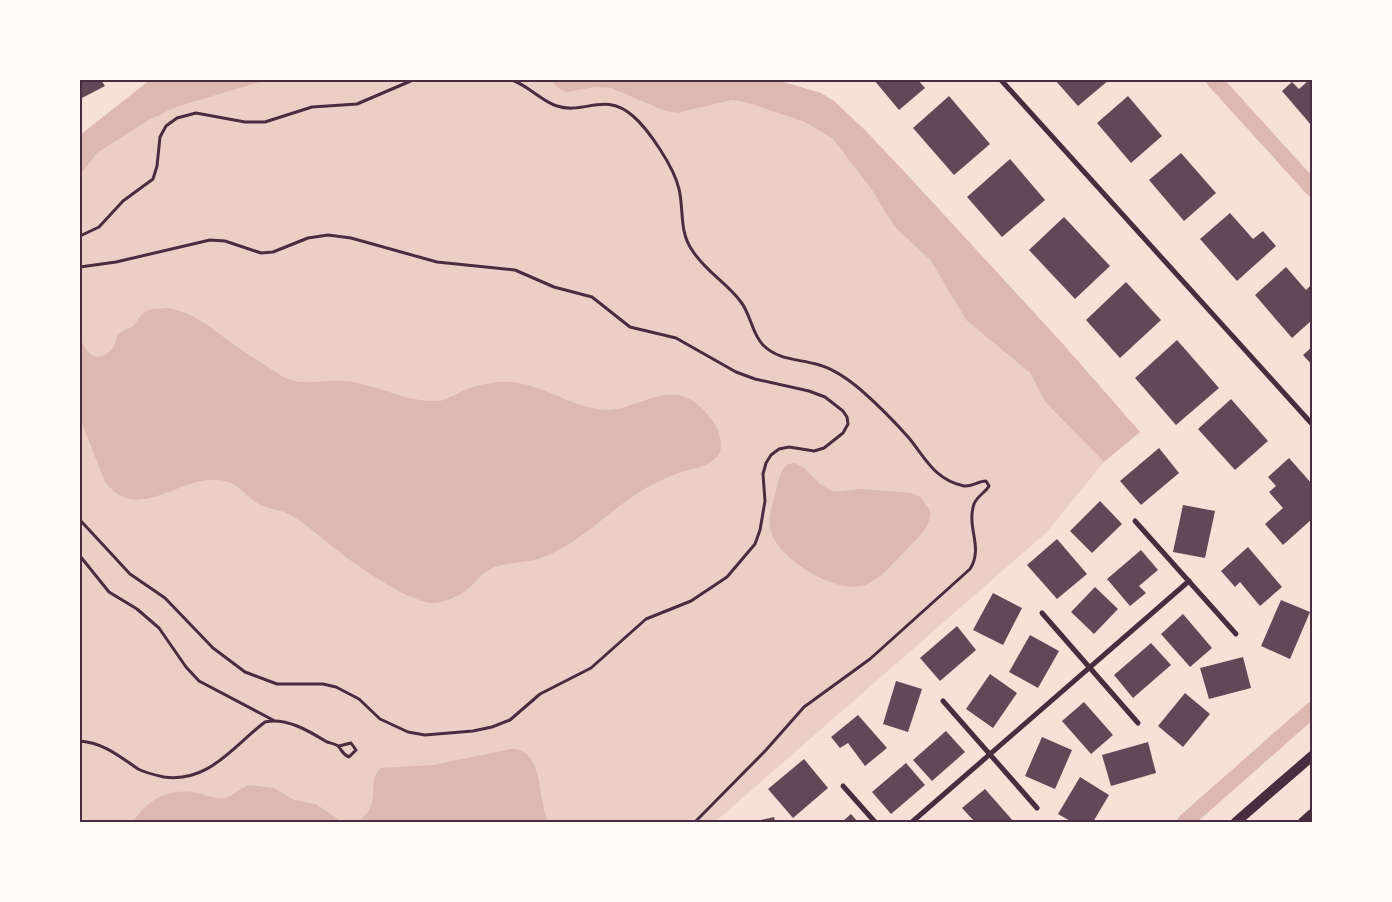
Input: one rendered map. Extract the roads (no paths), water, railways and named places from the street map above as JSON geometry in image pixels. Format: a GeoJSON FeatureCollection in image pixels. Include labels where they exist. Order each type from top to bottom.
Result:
{"type":"FeatureCollection","features":[{"type":"Feature","properties":{"kind":"main road"},"geometry":{"type":"LineString","coordinates":[[1236,822],[1312,756]]}},
{"type":"Feature","properties":{"kind":"main road"},"geometry":{"type":"LineString","coordinates":[[1303,822],[1312,814]]}},
{"type":"Feature","properties":{"kind":"street"},"geometry":{"type":"LineString","coordinates":[[1000,80],[1312,424]]}},
{"type":"Feature","properties":{"kind":"street"},"geometry":{"type":"LineString","coordinates":[[1135,521],[1236,634]]}},
{"type":"Feature","properties":{"kind":"street"},"geometry":{"type":"LineString","coordinates":[[912,822],[1189,581]]}},
{"type":"Feature","properties":{"kind":"street"},"geometry":{"type":"LineString","coordinates":[[1042,613],[1138,723]]}},
{"type":"Feature","properties":{"kind":"street"},"geometry":{"type":"LineString","coordinates":[[943,701],[1037,808]]}},
{"type":"Feature","properties":{"kind":"street"},"geometry":{"type":"LineString","coordinates":[[843,786],[875,822]]}},
{"type":"Feature","properties":{"kind":"lane"},"geometry":{"type":"LineString","coordinates":[[80,236],[99,227],[119,205],[153,179],[157,166],[160,136],[166,126],[177,118],[196,113],[245,122],[265,122],[312,107],[357,104],[413,80]]}},
{"type":"Feature","properties":{"kind":"lane"},"geometry":{"type":"LineString","coordinates":[[512,80],[557,106],[571,108],[604,103],[631,114],[649,134],[675,177],[687,242],[702,264],[742,303],[755,332],[764,346],[784,358],[815,364],[845,378],[886,413],[911,440],[924,461],[944,478],[965,486],[986,481],[989,486],[974,505],[972,520],[977,554],[970,569],[864,664],[804,707],[784,732],[695,822]]}},
{"type":"Feature","properties":{"kind":"lane"},"geometry":{"type":"LineString","coordinates":[[80,267],[116,262],[210,240],[225,240],[261,253],[273,252],[308,238],[328,235],[351,238],[437,262],[515,270],[554,287],[592,297],[630,327],[676,338],[736,372],[754,379],[809,391],[825,398],[843,411],[847,417],[848,424],[843,433],[824,448],[814,451],[789,447],[771,455],[766,463],[763,474],[765,500],[760,530],[755,544],[727,577],[691,601],[646,619],[591,668],[540,694],[510,720],[492,728],[474,731],[425,735],[408,732],[386,722],[359,699],[336,687],[323,684],[277,684],[245,672],[214,648],[165,598],[130,574],[80,520]]}},
{"type":"Feature","properties":{"kind":"lane"},"geometry":{"type":"LineString","coordinates":[[80,556],[109,592],[137,609],[159,628],[186,667],[199,681],[273,720],[294,726],[339,746],[344,755],[349,757],[356,750],[351,743],[339,746]]}},
{"type":"Feature","properties":{"kind":"lane"},"geometry":{"type":"LineString","coordinates":[[80,740],[109,749],[141,770],[155,775],[187,777],[200,774],[211,767],[265,722],[273,720]]}},
{"type":"Feature","properties":{"kind":"waterway"},"geometry":{"type":"LineString","coordinates":[[1214,80],[1312,188]]}},
{"type":"Feature","properties":{"kind":"waterway"},"geometry":{"type":"LineString","coordinates":[[1185,822],[1312,710]]}}]}
